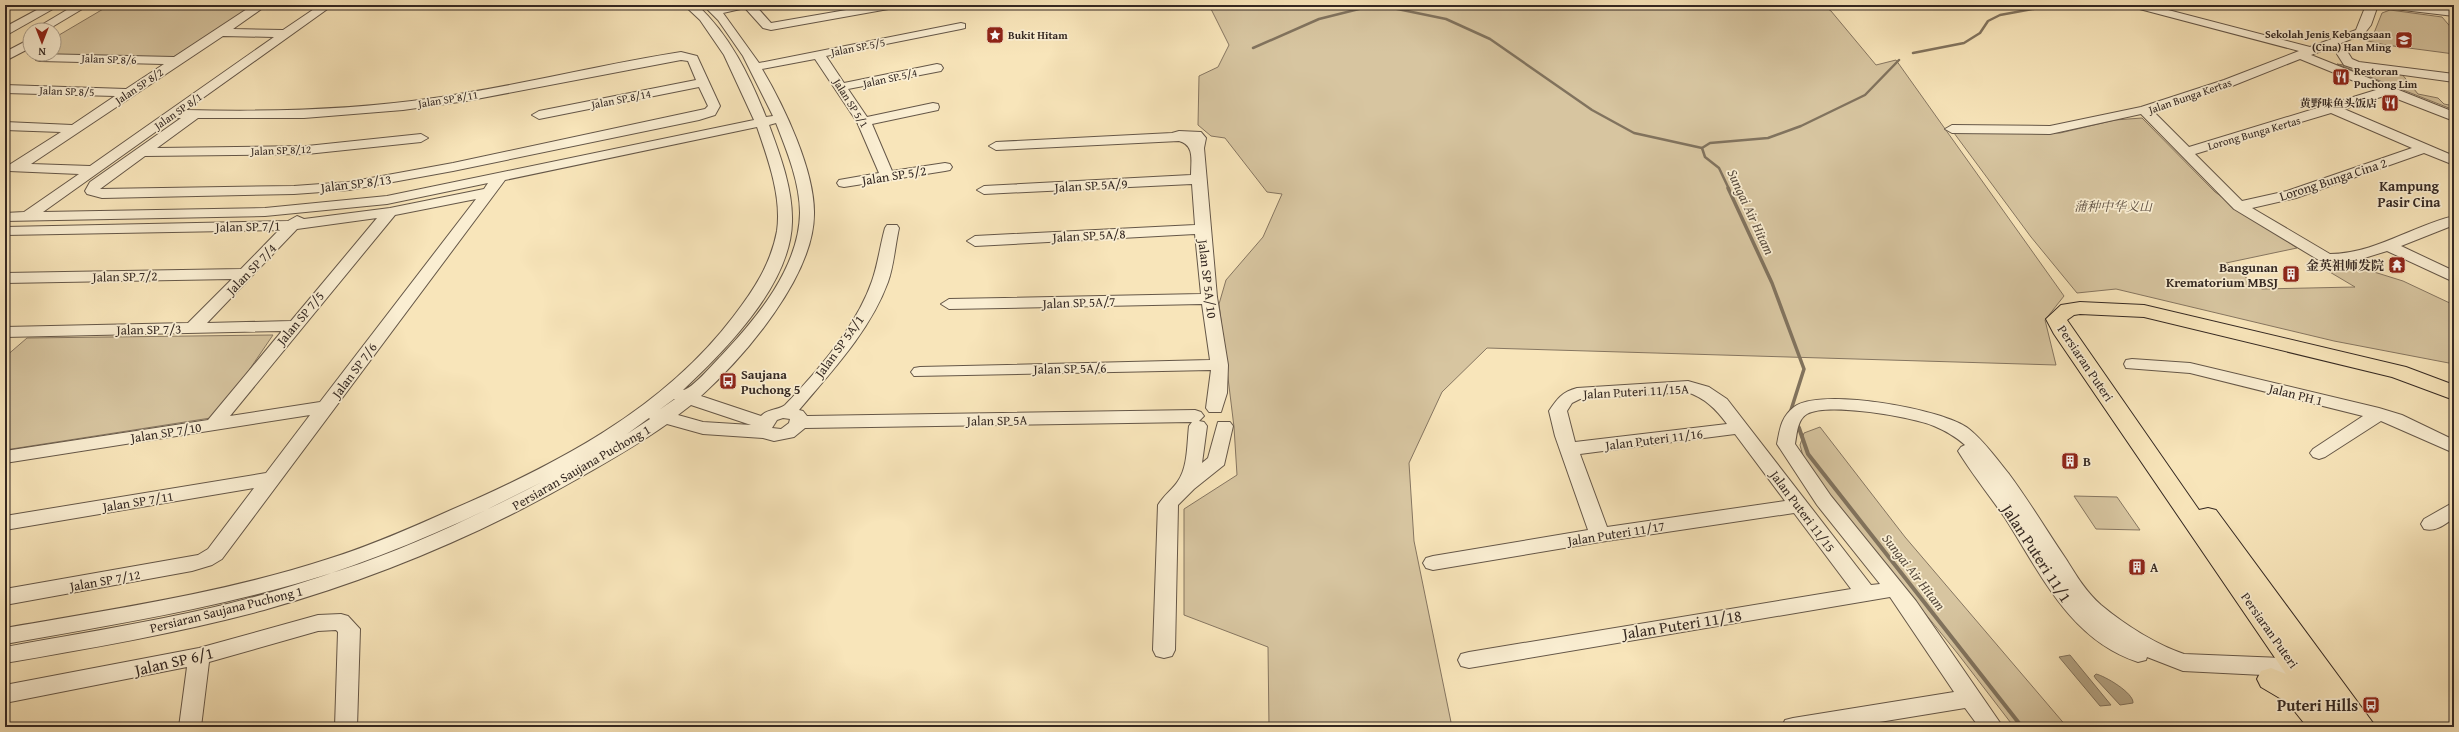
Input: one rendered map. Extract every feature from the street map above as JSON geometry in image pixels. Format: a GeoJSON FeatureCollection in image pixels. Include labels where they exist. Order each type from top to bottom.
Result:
{"type":"FeatureCollection","features":[{"type":"Feature","properties":{"kind":"main road","name":"Persiaran Puteri"},"geometry":{"type":"LineString","coordinates":[[2362,727],[2312,674],[2064,334],[2056,319],[2068,310],[2080,308],[2144,312],[2399,372],[2454,393]]}},
{"type":"Feature","properties":{"kind":"main road","name":"Persiaran Puteri"},"geometry":{"type":"LineString","coordinates":[[2337,727],[2312,674],[2072,323],[2083,318],[2092,317],[2149,321],[2386,378],[2454,403]]}},
{"type":"Feature","properties":{"kind":"main road"},"geometry":{"type":"LineString","coordinates":[[2271,679],[2298,695],[2323,727]]}},
{"type":"Feature","properties":{"kind":"street"},"geometry":{"type":"LineString","coordinates":[[5,32],[54,5]]}},
{"type":"Feature","properties":{"kind":"street"},"geometry":{"type":"LineString","coordinates":[[53,22],[83,5]]}},
{"type":"Feature","properties":{"kind":"street"},"geometry":{"type":"LineString","coordinates":[[62,25],[97,5]]}},
{"type":"Feature","properties":{"kind":"street","name":"Jalan SP 8/2"},"geometry":{"type":"LineString","coordinates":[[10,168],[129,93],[261,5]]}},
{"type":"Feature","properties":{"kind":"street","name":"Jalan SP 8/1"},"geometry":{"type":"LineString","coordinates":[[28,216],[327,5]]}},
{"type":"Feature","properties":{"kind":"street","name":"Persiaran Saujana Puchong 1"},"geometry":{"type":"LineString","coordinates":[[5,636],[161,608],[257,586],[329,566],[447,521],[491,501],[593,448],[672,393],[704,361],[739,320],[774,269],[784,231],[784,200],[762,122],[712,26],[690,5]]}},
{"type":"Feature","properties":{"kind":"street"},"geometry":{"type":"LineString","coordinates":[[713,8],[743,5]]}},
{"type":"Feature","properties":{"kind":"street"},"geometry":{"type":"LineString","coordinates":[[749,5],[767,26],[771,27],[894,5]]}},
{"type":"Feature","properties":{"kind":"street"},"geometry":{"type":"LineString","coordinates":[[2136,5],[2306,53],[2454,117]]}},
{"type":"Feature","properties":{"kind":"street","name":"Jalan Bunga Kertas"},"geometry":{"type":"LineString","coordinates":[[2372,5],[2365,25],[2360,32],[2228,83],[2144,110],[2239,206],[2327,259],[2338,261],[2388,246]]}},
{"type":"Feature","properties":{"kind":"street"},"geometry":{"type":"LineString","coordinates":[[2386,5],[2454,12]]}},
{"type":"Feature","properties":{"kind":"street"},"geometry":{"type":"LineString","coordinates":[[2449,5],[2454,12]]}},
{"type":"Feature","properties":{"kind":"street","name":"Persiaran Saujana Puchong 1"},"geometry":{"type":"LineString","coordinates":[[5,655],[146,629],[264,602],[341,577],[452,536],[540,494],[619,447],[663,418],[689,398],[724,364],[751,333],[788,278],[798,254],[805,230],[807,214],[803,187],[793,148],[781,118],[755,68],[728,24],[713,8]]}},
{"type":"Feature","properties":{"kind":"street"},"geometry":{"type":"LineString","coordinates":[[5,22],[21,23]]}},
{"type":"Feature","properties":{"kind":"street","name":"Jalan SP 5/5"},"geometry":{"type":"LineString","coordinates":[[755,68],[961,26]]}},
{"type":"Feature","properties":{"kind":"street"},"geometry":{"type":"LineString","coordinates":[[221,32],[287,34]]}},
{"type":"Feature","properties":{"kind":"street"},"geometry":{"type":"LineString","coordinates":[[5,49],[22,39]]}},
{"type":"Feature","properties":{"kind":"street"},"geometry":{"type":"LineString","coordinates":[[5,58],[22,48]]}},
{"type":"Feature","properties":{"kind":"street"},"geometry":{"type":"LineString","coordinates":[[2343,54],[2348,62],[2357,65],[2454,78]]}},
{"type":"Feature","properties":{"kind":"street","name":"Jalan SP 5/1"},"geometry":{"type":"LineString","coordinates":[[820,55],[864,122],[887,176]]}},
{"type":"Feature","properties":{"kind":"street","name":"Jalan SP 8/11"},"geometry":{"type":"LineString","coordinates":[[173,114],[323,113],[393,107],[471,96],[681,56],[693,59],[703,82]]}},
{"type":"Feature","properties":{"kind":"street","name":"Jalan SP 8/6"},"geometry":{"type":"LineString","coordinates":[[62,58],[177,61]]}},
{"type":"Feature","properties":{"kind":"street","name":"Jalan SP 5/4"},"geometry":{"type":"LineString","coordinates":[[842,88],[937,68]]}},
{"type":"Feature","properties":{"kind":"street","name":"Jalan SP 8/13"},"geometry":{"type":"LineString","coordinates":[[194,114],[95,185],[92,191],[102,194],[294,190],[395,179],[706,114],[714,106],[703,82]]}},
{"type":"Feature","properties":{"kind":"street","name":"Jalan SP 8/14"},"geometry":{"type":"LineString","coordinates":[[539,115],[703,82]]}},
{"type":"Feature","properties":{"kind":"street","name":"Jalan SP 8/5"},"geometry":{"type":"LineString","coordinates":[[5,89],[129,93]]}},
{"type":"Feature","properties":{"kind":"street","name":"Lorong Bunga Kertas"},"geometry":{"type":"LineString","coordinates":[[2186,152],[2333,109],[2389,90]]}},
{"type":"Feature","properties":{"kind":"street"},"geometry":{"type":"LineString","coordinates":[[864,122],[933,106]]}},
{"type":"Feature","properties":{"kind":"street"},"geometry":{"type":"LineString","coordinates":[[2333,109],[2454,161]]}},
{"type":"Feature","properties":{"kind":"street"},"geometry":{"type":"LineString","coordinates":[[1952,129],[2050,130],[2144,110]]}},
{"type":"Feature","properties":{"kind":"street"},"geometry":{"type":"LineString","coordinates":[[5,217],[308,209],[386,200],[781,118]]}},
{"type":"Feature","properties":{"kind":"street"},"geometry":{"type":"LineString","coordinates":[[5,126],[75,128]]}},
{"type":"Feature","properties":{"kind":"street","name":"Jalan SP 5A/10"},"geometry":{"type":"LineString","coordinates":[[996,146],[1172,138],[1179,135],[1196,135],[1199,141],[1197,148],[1198,179],[1209,298],[1220,364],[1220,389],[1215,408]]}},
{"type":"Feature","properties":{"kind":"street","name":"Jalan SP 8/12"},"geometry":{"type":"LineString","coordinates":[[141,152],[307,150],[422,138]]}},
{"type":"Feature","properties":{"kind":"street","name":"Lorong Bunga Cina 2"},"geometry":{"type":"LineString","coordinates":[[2239,206],[2291,195],[2425,148]]}},
{"type":"Feature","properties":{"kind":"street","name":"Jalan SP 5/2"},"geometry":{"type":"LineString","coordinates":[[844,184],[945,167]]}},
{"type":"Feature","properties":{"kind":"street"},"geometry":{"type":"LineString","coordinates":[[10,168],[94,170]]}},
{"type":"Feature","properties":{"kind":"street","name":"Jalan SP 7/6"},"geometry":{"type":"LineString","coordinates":[[205,560],[215,554],[500,177]]}},
{"type":"Feature","properties":{"kind":"street","name":"Jalan SP 5A/9"},"geometry":{"type":"LineString","coordinates":[[984,190],[1198,179]]}},
{"type":"Feature","properties":{"kind":"street","name":"Jalan SP 7/1"},"geometry":{"type":"LineString","coordinates":[[5,231],[292,225],[390,212],[488,192]]}},
{"type":"Feature","properties":{"kind":"street","name":"Jalan SP 7/4"},"geometry":{"type":"LineString","coordinates":[[193,328],[308,209]]}},
{"type":"Feature","properties":{"kind":"street","name":"Jalan SP 7/5"},"geometry":{"type":"LineString","coordinates":[[213,425],[293,326],[390,212]]}},
{"type":"Feature","properties":{"kind":"street"},"geometry":{"type":"LineString","coordinates":[[2388,246],[2452,222]]}},
{"type":"Feature","properties":{"kind":"street","name":"Jalan SP 5A/1"},"geometry":{"type":"LineString","coordinates":[[794,417],[850,335],[869,304],[884,269],[892,228]]}},
{"type":"Feature","properties":{"kind":"street","name":"Jalan SP 5A/8"},"geometry":{"type":"LineString","coordinates":[[975,241],[1202,229]]}},
{"type":"Feature","properties":{"kind":"street"},"geometry":{"type":"LineString","coordinates":[[2388,246],[2454,277]]}},
{"type":"Feature","properties":{"kind":"street","name":"Jalan SP 7/2"},"geometry":{"type":"LineString","coordinates":[[5,278],[246,274]]}},
{"type":"Feature","properties":{"kind":"street","name":"Jalan SP 5A/7"},"geometry":{"type":"LineString","coordinates":[[949,304],[1209,298]]}},
{"type":"Feature","properties":{"kind":"street","name":"Jalan SP 7/3"},"geometry":{"type":"LineString","coordinates":[[8,335],[293,326]]}},
{"type":"Feature","properties":{"kind":"street","name":"Jalan SP 5A/6"},"geometry":{"type":"LineString","coordinates":[[920,372],[1220,364]]}},
{"type":"Feature","properties":{"kind":"street","name":"Jalan PH 1"},"geometry":{"type":"LineString","coordinates":[[2132,364],[2190,368],[2379,414],[2422,430],[2454,447]]}},
{"type":"Feature","properties":{"kind":"street","name":"Jalan Puteri 11/15A"},"geometry":{"type":"LineString","coordinates":[[1600,535],[1569,449],[1558,411],[1566,399],[1578,394],[1688,386],[1703,390],[1721,403],[1740,428]]}},
{"type":"Feature","properties":{"kind":"street"},"geometry":{"type":"LineString","coordinates":[[672,393],[689,398],[764,427],[774,435],[786,434],[795,429],[794,417]]}},
{"type":"Feature","properties":{"kind":"street","name":"Jalan Puteri 11/1"},"geometry":{"type":"LineString","coordinates":[[1992,727],[1969,698],[1938,647],[1895,589],[1798,467],[1786,444],[1790,422],[1801,410],[1820,405],[1864,405],[1906,415],[1938,420],[1961,432],[1979,448],[2024,509],[2075,589],[2093,610],[2126,633],[2160,654],[2183,662],[2312,674]]}},
{"type":"Feature","properties":{"kind":"street","name":"Jalan SP 7/10"},"geometry":{"type":"LineString","coordinates":[[5,457],[326,407]]}},
{"type":"Feature","properties":{"kind":"street"},"geometry":{"type":"LineString","coordinates":[[1164,650],[1168,505],[1174,496],[1187,484],[1217,461],[1224,426],[1228,420],[1227,413],[1215,408],[1200,410],[1196,421],[1194,460],[1187,484]]}},
{"type":"Feature","properties":{"kind":"street"},"geometry":{"type":"LineString","coordinates":[[646,412],[703,428],[764,427]]}},
{"type":"Feature","properties":{"kind":"street"},"geometry":{"type":"LineString","coordinates":[[2319,453],[2379,414]]}},
{"type":"Feature","properties":{"kind":"street","name":"Jalan Puteri 11/1"},"geometry":{"type":"LineString","coordinates":[[1906,415],[1940,429],[1962,444],[2012,514],[2050,577],[2085,620],[2111,639],[2151,661],[2190,671],[2271,679],[2312,674]]}},
{"type":"Feature","properties":{"kind":"street","name":"Jalan SP 5A"},"geometry":{"type":"LineString","coordinates":[[794,417],[1196,421],[1214,429],[1224,426]]}},
{"type":"Feature","properties":{"kind":"street","name":"Jalan Puteri 11/16"},"geometry":{"type":"LineString","coordinates":[[1569,449],[1740,428]]}},
{"type":"Feature","properties":{"kind":"street","name":"Jalan Puteri 11/15"},"geometry":{"type":"LineString","coordinates":[[1740,428],[1866,594]]}},
{"type":"Feature","properties":{"kind":"street","name":"Jalan SP 7/11"},"geometry":{"type":"LineString","coordinates":[[5,523],[271,479]]}},
{"type":"Feature","properties":{"kind":"street","name":"Jalan Puteri 11/17"},"geometry":{"type":"LineString","coordinates":[[1433,562],[1600,535],[1799,506]]}},
{"type":"Feature","properties":{"kind":"street"},"geometry":{"type":"LineString","coordinates":[[2431,524],[2454,509]]}},
{"type":"Feature","properties":{"kind":"street","name":"Jalan SP 7/12"},"geometry":{"type":"LineString","coordinates":[[5,598],[205,560]]}},
{"type":"Feature","properties":{"kind":"street","name":"Jalan Puteri 11/18"},"geometry":{"type":"LineString","coordinates":[[1470,660],[1895,589]]}},
{"type":"Feature","properties":{"kind":"street","name":"Jalan SP 6/1"},"geometry":{"type":"LineString","coordinates":[[5,694],[199,656],[318,623],[341,622],[349,629],[346,727]]}},
{"type":"Feature","properties":{"kind":"street"},"geometry":{"type":"LineString","coordinates":[[190,727],[199,656]]}},
{"type":"Feature","properties":{"kind":"street"},"geometry":{"type":"LineString","coordinates":[[1793,727],[1969,698]]}},
{"type":"Feature","properties":{"kind":"green space"},"geometry":{"type":"Polygon","coordinates":[[[110,5],[249,9],[172,58],[62,55],[62,33],[110,5]]]}},
{"type":"Feature","properties":{"kind":"green space"},"geometry":{"type":"Polygon","coordinates":[[[1212,5],[1822,5],[1831,11],[1876,65],[1896,60],[2064,296],[2045,320],[2056,365],[1487,348],[1442,392],[1409,463],[1414,541],[1452,727],[1269,727],[1268,647],[1184,615],[1184,509],[1237,475],[1234,427],[1219,304],[1226,280],[1263,237],[1282,194],[1267,192],[1225,138],[1211,136],[1198,125],[1199,76],[1218,67],[1229,45],[1211,9],[1212,5]]]}},
{"type":"Feature","properties":{"kind":"green space","name":"Sekolah Jenis Kebangsaan (Cina) Han Ming"},"geometry":{"type":"Polygon","coordinates":[[[2390,10],[2442,17],[2454,31],[2454,54],[2386,45],[2359,39],[2374,33],[2382,13],[2390,10]]]}},
{"type":"Feature","properties":{"kind":"green space"},"geometry":{"type":"Polygon","coordinates":[[[2337,64],[2401,73],[2418,94],[2438,98],[2444,104],[2454,106],[2454,110],[2337,64]]]}},
{"type":"Feature","properties":{"kind":"green space","name":"蒲种中华义山"},"geometry":{"type":"Polygon","coordinates":[[[2142,118],[2215,192],[2297,248],[2226,263],[2262,289],[2355,287],[2323,268],[2321,264],[2358,267],[2403,281],[2454,305],[2454,364],[2334,341],[2116,289],[2077,293],[2031,237],[1954,133],[2060,133],[2115,120],[2142,118]]]}},
{"type":"Feature","properties":{"kind":"green space"},"geometry":{"type":"Polygon","coordinates":[[[273,335],[217,417],[5,450],[5,357],[27,338],[273,335]]]}},
{"type":"Feature","properties":{"kind":"green space"},"geometry":{"type":"Polygon","coordinates":[[[1820,427],[1905,537],[2067,727],[2014,727],[1958,654],[1806,467],[1800,445],[1804,433],[1820,427]]]}},
{"type":"Feature","properties":{"kind":"green space"},"geometry":{"type":"Polygon","coordinates":[[[2074,496],[2117,497],[2140,530],[2096,529],[2074,496]]]}},
{"type":"Feature","properties":{"kind":"shaded area"},"geometry":{"type":"Polygon","coordinates":[[[2070,655],[2111,705],[2100,706],[2059,657],[2070,655]]]}},
{"type":"Feature","properties":{"kind":"shaded area"},"geometry":{"type":"Polygon","coordinates":[[[2096,674],[2112,681],[2124,690],[2132,699],[2133,703],[2120,705],[2096,679],[2094,676],[2096,674]]]}},
{"type":"Feature","properties":{"kind":"waterway"},"geometry":{"type":"LineString","coordinates":[[1253,48],[1319,19],[1375,5]]}},
{"type":"Feature","properties":{"kind":"waterway"},"geometry":{"type":"LineString","coordinates":[[1378,5],[1446,19],[1490,39],[1592,110],[1634,133],[1702,148]]}},
{"type":"Feature","properties":{"kind":"waterway","name":"Sungai Air Hitam"},"geometry":{"type":"LineString","coordinates":[[1913,53],[1964,43],[1980,33],[1988,21],[2000,15],[2055,5]]}},
{"type":"Feature","properties":{"kind":"waterway","name":"Sungai Air Hitam"},"geometry":{"type":"LineString","coordinates":[[1702,148],[1710,143],[1768,138],[1801,126],[1865,95],[1899,60]]}},
{"type":"Feature","properties":{"kind":"waterway","name":"Sungai Air Hitam"},"geometry":{"type":"LineString","coordinates":[[1702,148],[1705,157],[1719,168],[1729,189]]}},
{"type":"Feature","properties":{"kind":"waterway","name":"Sungai Air Hitam"},"geometry":{"type":"LineString","coordinates":[[1728,188],[1772,283],[1804,369],[1791,410]]}},
{"type":"Feature","properties":{"kind":"waterway","name":"Sungai Air Hitam"},"geometry":{"type":"LineString","coordinates":[[1798,425],[1799,429]]}},
{"type":"Feature","properties":{"kind":"waterway","name":"Sungai Air Hitam"},"geometry":{"type":"LineString","coordinates":[[1799,428],[1808,454],[2022,727]]}},
{"type":"Feature","properties":{"kind":"place","name":"Bukit Hitam"},"geometry":{"type":"Point","coordinates":[995,35]}},
{"type":"Feature","properties":{"kind":"place","name":"Sekolah Jenis Kebangsaan (Cina) Han Ming"},"geometry":{"type":"Point","coordinates":[2404,40]}},
{"type":"Feature","properties":{"kind":"place","name":"Restoran Puchong Lim"},"geometry":{"type":"Point","coordinates":[2341,77]}},
{"type":"Feature","properties":{"kind":"place","name":"黄野味鱼头饭店"},"geometry":{"type":"Point","coordinates":[2390,103]}},
{"type":"Feature","properties":{"kind":"place","name":"金英祖师发院"},"geometry":{"type":"Point","coordinates":[2397,265]}},
{"type":"Feature","properties":{"kind":"place","name":"Bangunan Krematorium MBSJ"},"geometry":{"type":"Point","coordinates":[2291,274]}},
{"type":"Feature","properties":{"kind":"place","name":"Saujana Puchong 5"},"geometry":{"type":"Point","coordinates":[728,381]}},
{"type":"Feature","properties":{"kind":"place","name":"B"},"geometry":{"type":"Point","coordinates":[2070,461]}},
{"type":"Feature","properties":{"kind":"place","name":"A"},"geometry":{"type":"Point","coordinates":[2137,567]}},
{"type":"Feature","properties":{"kind":"place","name":"Puteri Hills"},"geometry":{"type":"Point","coordinates":[2371,705]}},
{"type":"Feature","properties":{"kind":"district","name":"Kampung Pasir Cina"},"geometry":{"type":"Point","coordinates":[2409,194]}}]}
